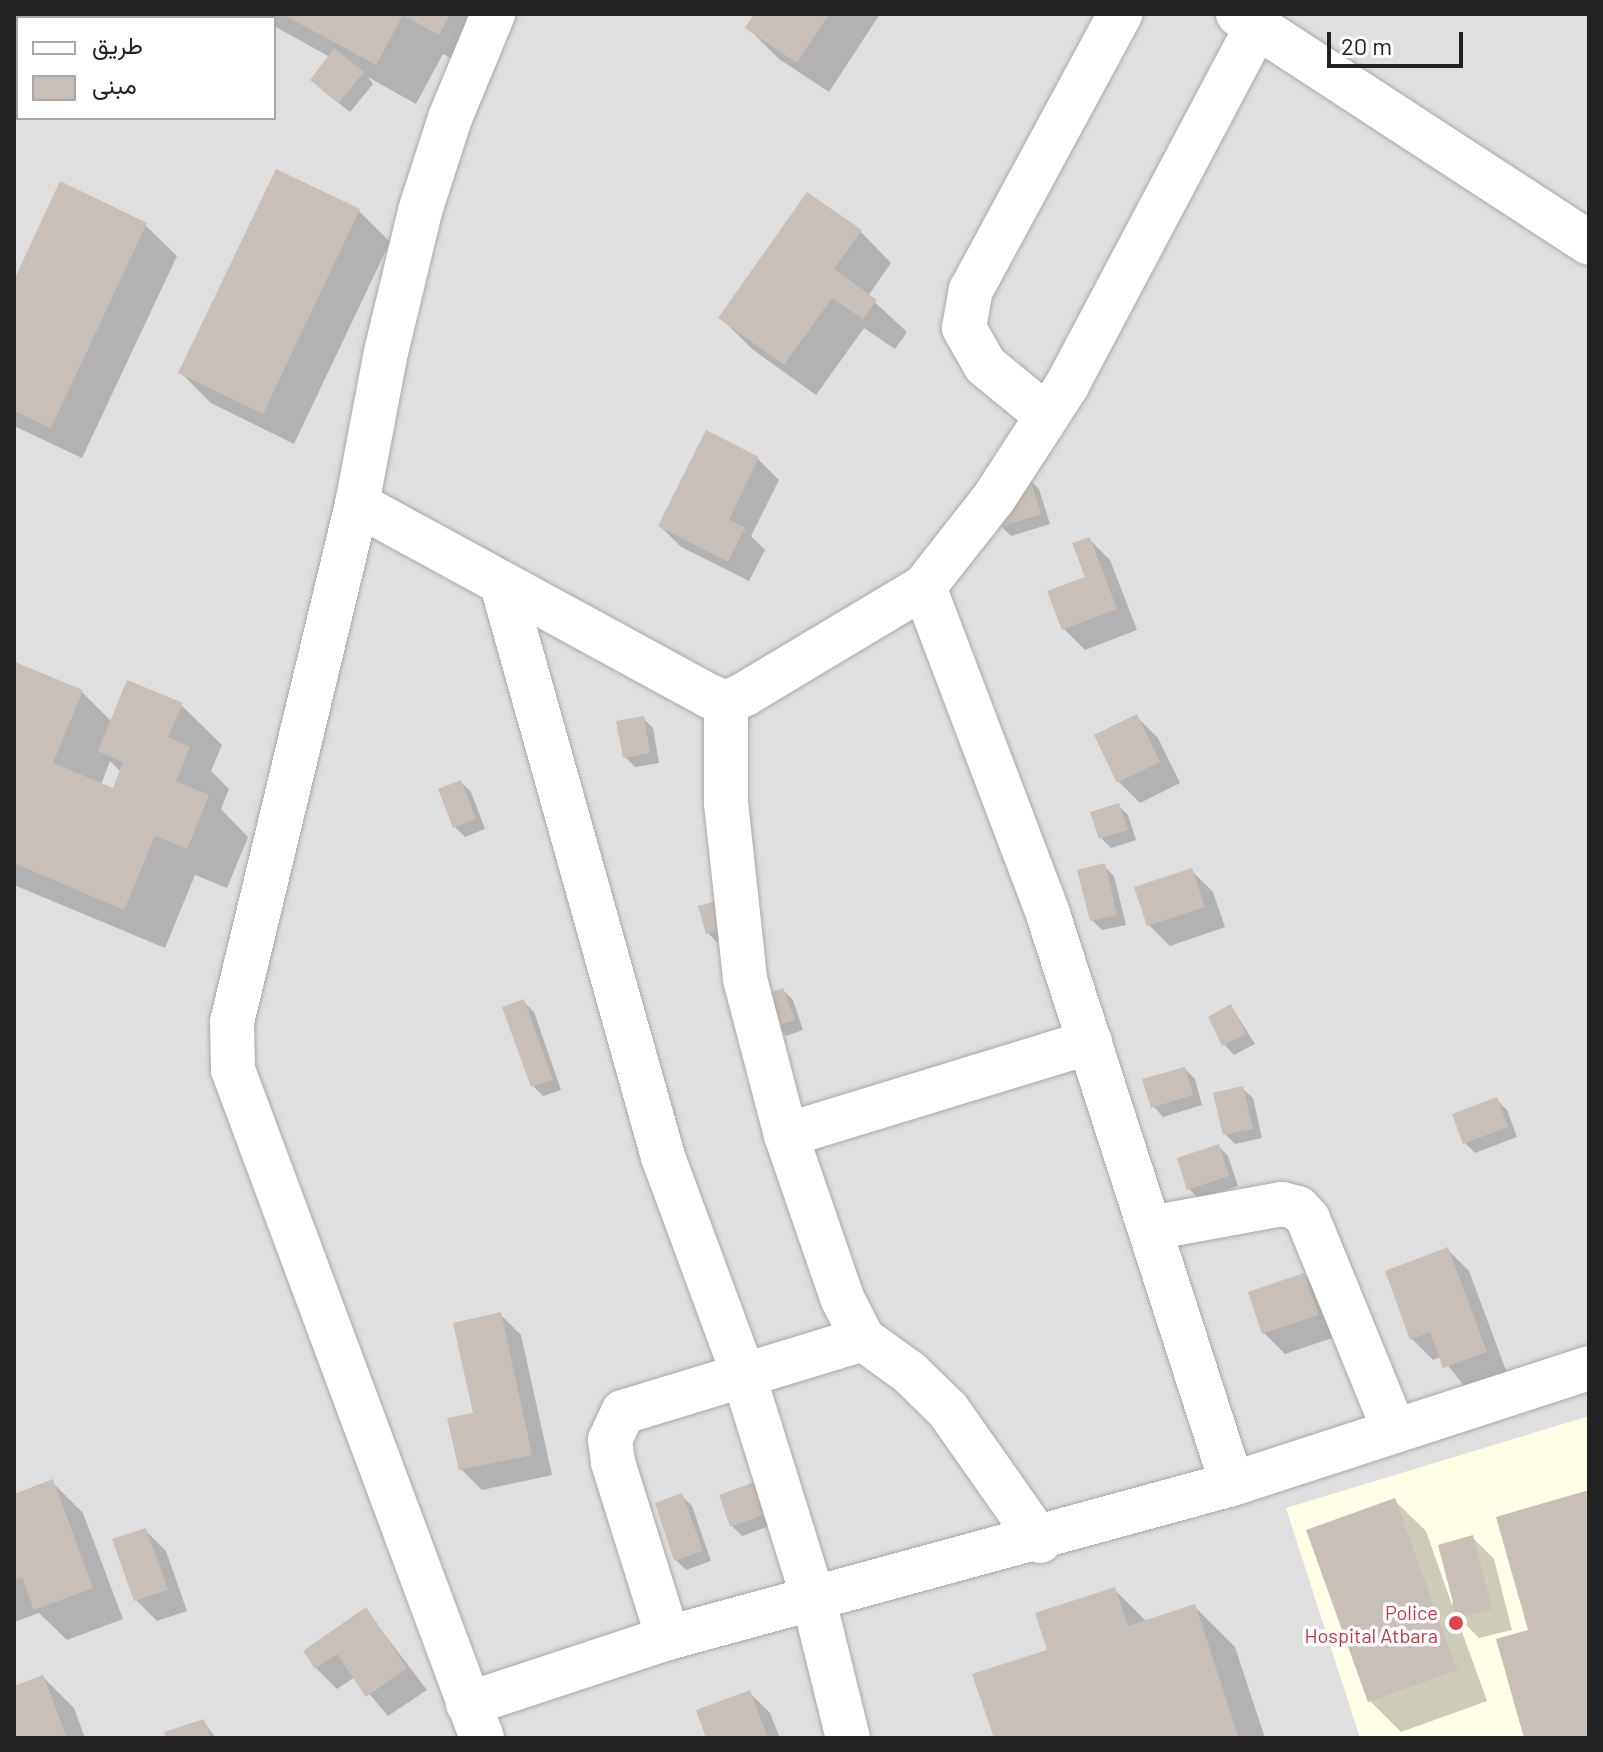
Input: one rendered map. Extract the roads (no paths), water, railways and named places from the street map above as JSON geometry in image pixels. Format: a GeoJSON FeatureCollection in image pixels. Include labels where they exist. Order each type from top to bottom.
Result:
{"type":"FeatureCollection","features":[{"type":"Feature","properties":{"kind":"street"},"geometry":{"type":"LineString","coordinates":[[493,14],[450,118],[420,211],[386,352],[357,504],[232,1022],[233,1070],[475,1721],[668,1638],[1040,1541],[1232,1484],[1589,1368]]}},
{"type":"Feature","properties":{"kind":"street"},"geometry":{"type":"LineString","coordinates":[[1047,416],[985,365],[964,328],[971,290],[1120,14]]}},
{"type":"Feature","properties":{"kind":"street"},"geometry":{"type":"LineString","coordinates":[[726,703],[924,587],[994,498],[1047,416],[1248,20],[1589,243]]}},
{"type":"Feature","properties":{"kind":"street"},"geometry":{"type":"LineString","coordinates":[[357,504],[503,588],[726,703]]}},
{"type":"Feature","properties":{"kind":"street"},"geometry":{"type":"LineString","coordinates":[[924,587],[990,753],[1090,1042],[1232,1484]]}},
{"type":"Feature","properties":{"kind":"street"},"geometry":{"type":"LineString","coordinates":[[503,588],[663,1157],[743,1373],[814,1601],[848,1738]]}},
{"type":"Feature","properties":{"kind":"street"},"geometry":{"type":"LineString","coordinates":[[726,703],[726,803],[734,913],[759,1046],[842,1298],[863,1339],[909,1372],[948,1410],[1040,1541]]}},
{"type":"Feature","properties":{"kind":"street"},"geometry":{"type":"LineString","coordinates":[[786,1135],[1090,1042]]}},
{"type":"Feature","properties":{"kind":"street"},"geometry":{"type":"LineString","coordinates":[[1151,1228],[1282,1204],[1298,1208],[1308,1219],[1394,1430]]}},
{"type":"Feature","properties":{"kind":"street"},"geometry":{"type":"LineString","coordinates":[[668,1638],[610,1440],[623,1412],[863,1339]]}},
{"type":"Feature","properties":{"kind":"place","name":"Police Hospital Atbara"},"geometry":{"type":"Point","coordinates":[1456,1623]}}]}
